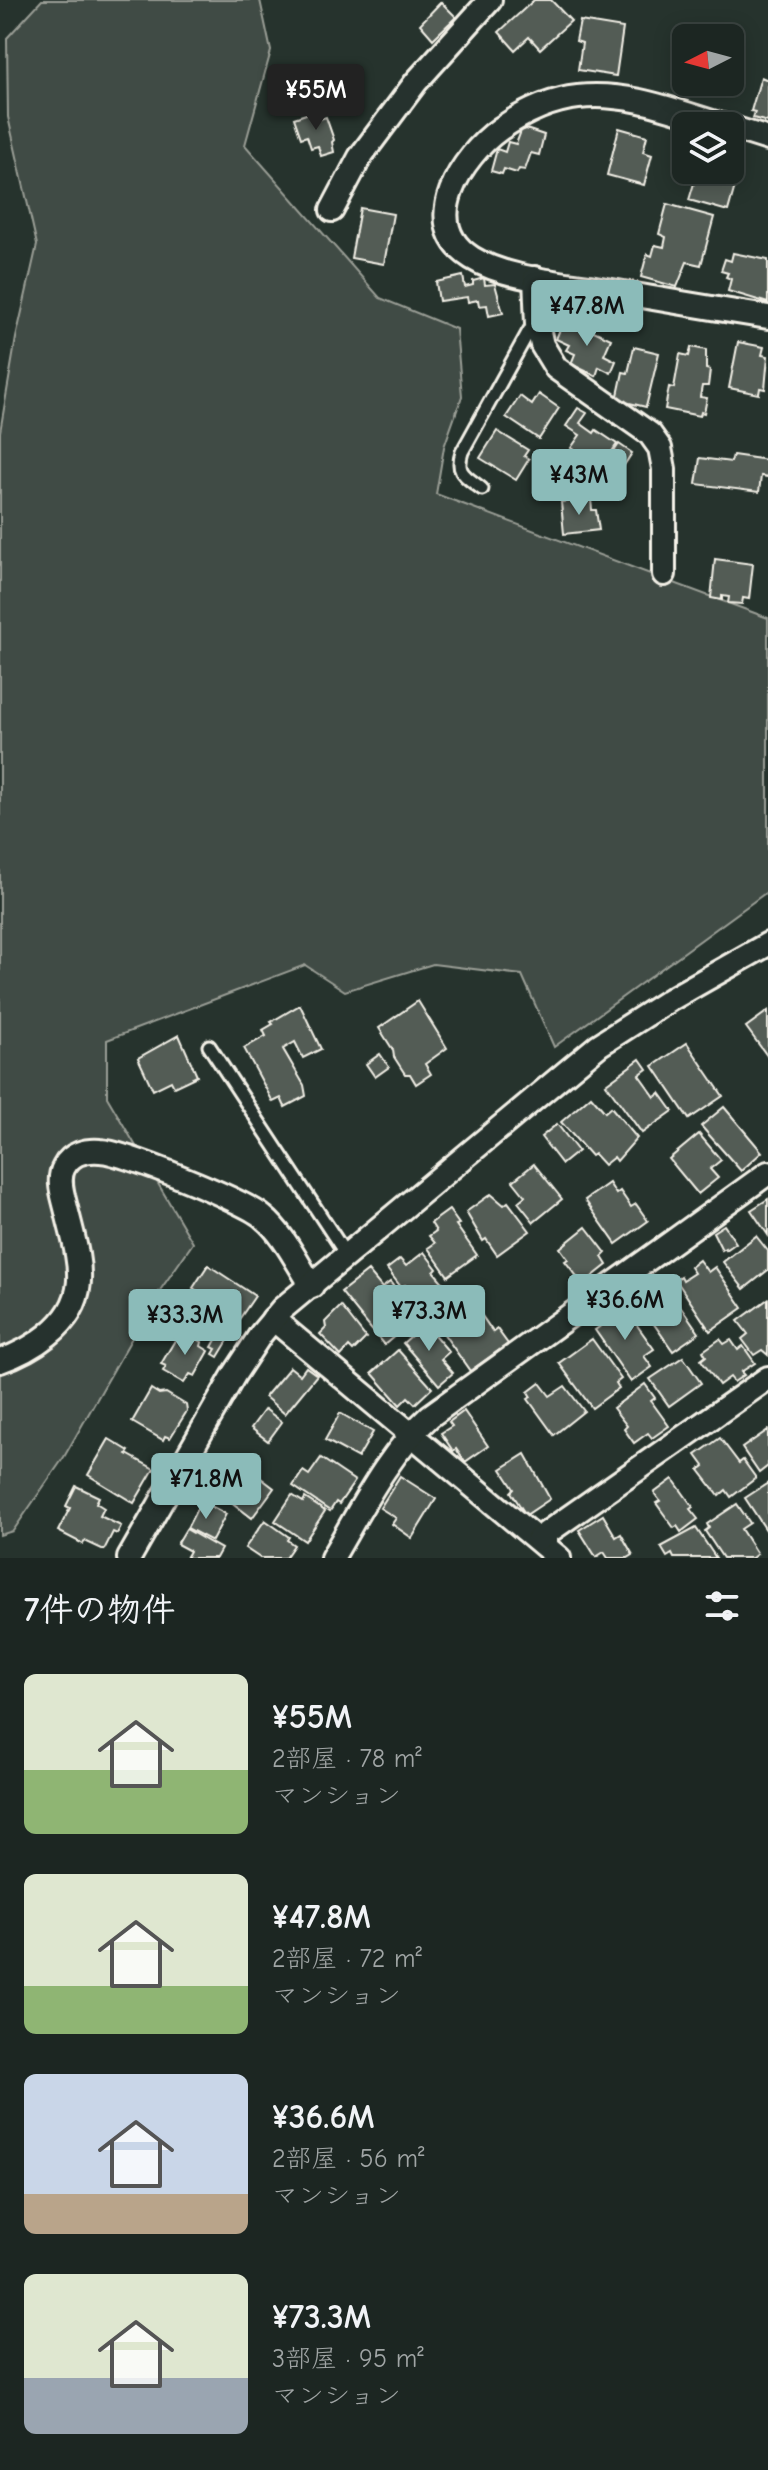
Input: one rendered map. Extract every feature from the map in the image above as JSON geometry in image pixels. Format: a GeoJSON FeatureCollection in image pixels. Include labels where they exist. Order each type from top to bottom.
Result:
{"type":"FeatureCollection","features":[{"type":"Feature","properties":{"kind":"street"},"geometry":{"type":"LineString","coordinates":[[332,210],[360,157],[416,82],[490,0]]}},
{"type":"Feature","properties":{"kind":"street"},"geometry":{"type":"LineString","coordinates":[[678,112],[641,101],[608,96],[577,97],[528,112],[498,131],[458,173],[446,206],[446,222],[458,247],[473,259],[496,268],[535,278],[768,317]]}},
{"type":"Feature","properties":{"kind":"street"},"geometry":{"type":"LineString","coordinates":[[744,132],[768,139]]}},
{"type":"Feature","properties":{"kind":"street"},"geometry":{"type":"LineString","coordinates":[[535,278],[537,324],[542,345],[556,368],[650,434],[660,448],[664,469],[664,574]]}},
{"type":"Feature","properties":{"kind":"street"},"geometry":{"type":"LineString","coordinates":[[129,1558],[234,1375],[273,1319],[599,1045],[671,999],[768,944]]}},
{"type":"Feature","properties":{"kind":"street"},"geometry":{"type":"LineString","coordinates":[[0,1361],[29,1349],[70,1315],[80,1281],[77,1250],[61,1188],[62,1169],[70,1158],[83,1151],[119,1154],[251,1208],[275,1228],[312,1286]]}},
{"type":"Feature","properties":{"kind":"street"},"geometry":{"type":"LineString","coordinates":[[332,1558],[390,1460],[410,1434],[430,1416],[768,1173]]}},
{"type":"Feature","properties":{"kind":"street"},"geometry":{"type":"LineString","coordinates":[[273,1319],[559,1558]]}},
{"type":"Feature","properties":{"kind":"street"},"geometry":{"type":"LineString","coordinates":[[538,1539],[768,1378]]}},
{"type":"Feature","properties":{"kind":"lane"},"geometry":{"type":"LineString","coordinates":[[482,489],[461,472],[458,464],[529,331],[537,324]]}},
{"type":"Feature","properties":{"kind":"lane"},"geometry":{"type":"LineString","coordinates":[[209,1046],[347,1256]]}},
{"type":"Feature","properties":{"kind":"shaded area"},"geometry":{"type":"Polygon","coordinates":[[[42,0],[260,0],[271,51],[245,145],[380,298],[456,329],[462,396],[444,447],[436,494],[768,618],[768,891],[554,1047],[522,975],[433,964],[345,991],[305,965],[107,1040],[107,1097],[193,1243],[154,1299],[64,1457],[13,1531],[0,1535],[0,432],[16,338],[37,245],[8,117],[7,38],[42,0]]]}},
{"type":"Feature","properties":{"kind":"building"},"geometry":{"type":"Polygon","coordinates":[[[534,0],[551,0],[571,21],[540,49],[529,37],[515,50],[499,32],[534,0]]]}},
{"type":"Feature","properties":{"kind":"building"},"geometry":{"type":"Polygon","coordinates":[[[441,2],[456,17],[433,39],[420,24],[441,2]]]}},
{"type":"Feature","properties":{"kind":"building"},"geometry":{"type":"Polygon","coordinates":[[[580,21],[623,28],[616,76],[578,70],[582,43],[576,41],[580,21]]]}},
{"type":"Feature","properties":{"kind":"building"},"geometry":{"type":"Polygon","coordinates":[[[761,77],[768,80],[768,122],[753,118],[755,112],[751,111],[761,77]]]}},
{"type":"Feature","properties":{"kind":"building"},"geometry":{"type":"Polygon","coordinates":[[[315,111],[317,120],[326,117],[334,140],[334,152],[321,156],[318,146],[311,148],[307,136],[301,138],[294,118],[315,111]]]}},
{"type":"Feature","properties":{"kind":"building"},"geometry":{"type":"Polygon","coordinates":[[[619,128],[647,136],[643,152],[652,155],[644,185],[607,175],[619,128]]]}},
{"type":"Feature","properties":{"kind":"building"},"geometry":{"type":"Polygon","coordinates":[[[526,129],[544,135],[539,155],[531,153],[525,170],[519,169],[517,173],[504,169],[502,174],[491,171],[497,149],[505,152],[508,142],[516,144],[521,131],[526,129]]]}},
{"type":"Feature","properties":{"kind":"building"},"geometry":{"type":"Polygon","coordinates":[[[694,184],[736,184],[728,211],[689,200],[694,184]]]}},
{"type":"Feature","properties":{"kind":"building"},"geometry":{"type":"Polygon","coordinates":[[[667,204],[714,217],[701,265],[687,262],[677,287],[641,277],[647,254],[652,256],[655,245],[664,247],[666,237],[659,234],[667,204]]]}},
{"type":"Feature","properties":{"kind":"building"},"geometry":{"type":"Polygon","coordinates":[[[360,208],[393,214],[384,264],[351,258],[360,208]]]}},
{"type":"Feature","properties":{"kind":"building"},"geometry":{"type":"Polygon","coordinates":[[[733,253],[768,260],[768,303],[728,291],[731,279],[726,277],[728,273],[721,271],[725,259],[731,261],[733,253]]]}},
{"type":"Feature","properties":{"kind":"building"},"geometry":{"type":"Polygon","coordinates":[[[463,276],[465,287],[484,278],[485,285],[495,284],[503,313],[489,316],[487,305],[479,306],[478,300],[468,302],[467,297],[439,301],[436,282],[463,276]]]}},
{"type":"Feature","properties":{"kind":"building"},"geometry":{"type":"Polygon","coordinates":[[[563,322],[579,329],[581,325],[611,339],[604,355],[616,361],[611,373],[599,367],[596,376],[571,364],[575,354],[566,350],[569,345],[556,339],[563,322]]]}},
{"type":"Feature","properties":{"kind":"building"},"geometry":{"type":"Polygon","coordinates":[[[738,342],[764,347],[762,355],[768,356],[765,389],[760,388],[759,394],[729,388],[738,342]]]}},
{"type":"Feature","properties":{"kind":"building"},"geometry":{"type":"Polygon","coordinates":[[[634,347],[659,353],[646,407],[617,400],[623,372],[628,373],[634,347]]]}},
{"type":"Feature","properties":{"kind":"building"},"geometry":{"type":"Polygon","coordinates":[[[691,347],[706,350],[706,369],[710,370],[708,386],[702,386],[700,397],[707,398],[704,413],[701,412],[700,416],[665,409],[669,387],[674,388],[680,354],[689,356],[691,347]]]}},
{"type":"Feature","properties":{"kind":"building"},"geometry":{"type":"Polygon","coordinates":[[[539,394],[559,408],[539,439],[506,417],[520,396],[532,405],[539,394]]]}},
{"type":"Feature","properties":{"kind":"building"},"geometry":{"type":"Polygon","coordinates":[[[578,408],[587,413],[580,423],[617,444],[607,459],[612,462],[606,472],[571,448],[580,435],[566,426],[578,408]]]}},
{"type":"Feature","properties":{"kind":"building"},"geometry":{"type":"Polygon","coordinates":[[[497,431],[528,450],[524,456],[529,459],[516,480],[480,458],[497,431]]]}},
{"type":"Feature","properties":{"kind":"building"},"geometry":{"type":"Polygon","coordinates":[[[619,444],[632,453],[623,467],[609,459],[619,444]]]}},
{"type":"Feature","properties":{"kind":"building"},"geometry":{"type":"Polygon","coordinates":[[[733,455],[768,460],[768,477],[761,476],[759,492],[696,484],[700,458],[731,462],[733,455]]]}},
{"type":"Feature","properties":{"kind":"building"},"geometry":{"type":"Polygon","coordinates":[[[591,499],[599,530],[564,534],[561,502],[591,499]]]}},
{"type":"Feature","properties":{"kind":"building"},"geometry":{"type":"Polygon","coordinates":[[[715,559],[753,564],[749,599],[743,598],[742,604],[728,603],[729,597],[722,596],[722,600],[711,598],[715,559]]]}},
{"type":"Feature","properties":{"kind":"building"},"geometry":{"type":"Polygon","coordinates":[[[418,1001],[447,1048],[425,1064],[431,1074],[416,1084],[410,1074],[405,1074],[379,1028],[418,1001]]]}},
{"type":"Feature","properties":{"kind":"building"},"geometry":{"type":"Polygon","coordinates":[[[300,1005],[321,1049],[303,1058],[295,1042],[283,1049],[304,1085],[306,1096],[285,1107],[281,1098],[273,1102],[244,1048],[266,1036],[263,1030],[273,1024],[271,1022],[300,1005]]]}},
{"type":"Feature","properties":{"kind":"building"},"geometry":{"type":"Polygon","coordinates":[[[768,1011],[768,1057],[746,1027],[768,1011]]]}},
{"type":"Feature","properties":{"kind":"building"},"geometry":{"type":"Polygon","coordinates":[[[179,1035],[197,1076],[174,1087],[171,1081],[153,1090],[138,1058],[179,1035]]]}},
{"type":"Feature","properties":{"kind":"building"},"geometry":{"type":"Polygon","coordinates":[[[687,1043],[723,1096],[689,1119],[653,1066],[687,1043]]]}},
{"type":"Feature","properties":{"kind":"building"},"geometry":{"type":"Polygon","coordinates":[[[380,1054],[389,1067],[375,1077],[366,1064],[380,1054]]]}},
{"type":"Feature","properties":{"kind":"building"},"geometry":{"type":"Polygon","coordinates":[[[640,1059],[647,1069],[639,1075],[655,1097],[660,1093],[673,1111],[642,1133],[606,1084],[640,1059]]]}},
{"type":"Feature","properties":{"kind":"building"},"geometry":{"type":"Polygon","coordinates":[[[591,1096],[605,1112],[611,1107],[637,1138],[617,1161],[614,1157],[604,1165],[594,1154],[591,1156],[561,1122],[591,1096]]]}},
{"type":"Feature","properties":{"kind":"building"},"geometry":{"type":"Polygon","coordinates":[[[724,1107],[762,1152],[741,1171],[701,1126],[724,1107]]]}},
{"type":"Feature","properties":{"kind":"building"},"geometry":{"type":"Polygon","coordinates":[[[557,1124],[578,1151],[562,1164],[541,1137],[557,1124]]]}},
{"type":"Feature","properties":{"kind":"building"},"geometry":{"type":"Polygon","coordinates":[[[699,1134],[721,1160],[710,1169],[718,1178],[698,1194],[669,1159],[699,1134]]]}},
{"type":"Feature","properties":{"kind":"building"},"geometry":{"type":"Polygon","coordinates":[[[534,1164],[562,1199],[534,1222],[518,1202],[525,1196],[513,1181],[534,1164]]]}},
{"type":"Feature","properties":{"kind":"building"},"geometry":{"type":"Polygon","coordinates":[[[609,1183],[616,1194],[620,1191],[631,1207],[636,1204],[648,1221],[616,1244],[585,1200],[609,1183]]]}},
{"type":"Feature","properties":{"kind":"building"},"geometry":{"type":"Polygon","coordinates":[[[491,1194],[504,1205],[508,1202],[530,1231],[497,1255],[486,1239],[483,1241],[466,1212],[491,1194]]]}},
{"type":"Feature","properties":{"kind":"building"},"geometry":{"type":"Polygon","coordinates":[[[768,1199],[768,1235],[751,1210],[768,1199]]]}},
{"type":"Feature","properties":{"kind":"building"},"geometry":{"type":"Polygon","coordinates":[[[449,1210],[477,1255],[448,1276],[428,1248],[435,1243],[429,1236],[436,1231],[431,1223],[449,1210]]]}},
{"type":"Feature","properties":{"kind":"building"},"geometry":{"type":"Polygon","coordinates":[[[724,1225],[736,1243],[722,1250],[713,1232],[724,1225]]]}},
{"type":"Feature","properties":{"kind":"building"},"geometry":{"type":"Polygon","coordinates":[[[586,1227],[606,1253],[602,1257],[607,1265],[583,1284],[565,1261],[568,1259],[560,1248],[586,1227]]]}},
{"type":"Feature","properties":{"kind":"building"},"geometry":{"type":"Polygon","coordinates":[[[756,1236],[768,1251],[768,1270],[744,1289],[723,1262],[756,1236]]]}},
{"type":"Feature","properties":{"kind":"building"},"geometry":{"type":"Polygon","coordinates":[[[424,1252],[445,1285],[433,1295],[428,1289],[416,1299],[405,1285],[401,1287],[387,1269],[400,1259],[406,1266],[424,1252]]]}},
{"type":"Feature","properties":{"kind":"building"},"geometry":{"type":"Polygon","coordinates":[[[699,1260],[708,1272],[715,1267],[743,1308],[710,1331],[676,1280],[681,1276],[683,1280],[694,1273],[690,1267],[699,1260]]]}},
{"type":"Feature","properties":{"kind":"building"},"geometry":{"type":"Polygon","coordinates":[[[208,1265],[255,1296],[236,1324],[229,1320],[225,1325],[201,1309],[208,1298],[193,1288],[208,1265]]]}},
{"type":"Feature","properties":{"kind":"building"},"geometry":{"type":"Polygon","coordinates":[[[368,1271],[382,1288],[390,1282],[415,1313],[406,1320],[409,1324],[384,1345],[341,1292],[368,1271]]]}},
{"type":"Feature","properties":{"kind":"building"},"geometry":{"type":"Polygon","coordinates":[[[670,1291],[699,1333],[673,1351],[644,1310],[670,1291]]]}},
{"type":"Feature","properties":{"kind":"building"},"geometry":{"type":"Polygon","coordinates":[[[768,1299],[768,1355],[762,1350],[754,1355],[742,1339],[748,1334],[738,1321],[768,1299]]]}},
{"type":"Feature","properties":{"kind":"building"},"geometry":{"type":"Polygon","coordinates":[[[459,1303],[464,1309],[473,1303],[493,1332],[497,1329],[508,1344],[470,1371],[434,1320],[459,1303]]]}},
{"type":"Feature","properties":{"kind":"building"},"geometry":{"type":"Polygon","coordinates":[[[621,1303],[654,1349],[644,1356],[652,1367],[631,1382],[595,1330],[602,1325],[598,1320],[621,1303]]]}},
{"type":"Feature","properties":{"kind":"building"},"geometry":{"type":"Polygon","coordinates":[[[341,1306],[366,1338],[353,1351],[349,1347],[341,1356],[320,1334],[326,1328],[325,1322],[341,1306]]]}},
{"type":"Feature","properties":{"kind":"building"},"geometry":{"type":"Polygon","coordinates":[[[425,1324],[449,1352],[441,1359],[453,1373],[439,1385],[403,1343],[425,1324]]]}},
{"type":"Feature","properties":{"kind":"building"},"geometry":{"type":"Polygon","coordinates":[[[181,1330],[202,1342],[201,1346],[209,1351],[195,1376],[190,1374],[184,1383],[163,1371],[166,1366],[161,1364],[181,1330]]]}},
{"type":"Feature","properties":{"kind":"building"},"geometry":{"type":"Polygon","coordinates":[[[221,1331],[230,1337],[218,1357],[213,1354],[216,1349],[212,1347],[221,1331]]]}},
{"type":"Feature","properties":{"kind":"building"},"geometry":{"type":"Polygon","coordinates":[[[592,1339],[621,1379],[616,1383],[619,1388],[592,1408],[559,1363],[592,1339]]]}},
{"type":"Feature","properties":{"kind":"building"},"geometry":{"type":"Polygon","coordinates":[[[720,1339],[724,1344],[731,1340],[738,1350],[743,1346],[755,1363],[741,1372],[744,1375],[734,1382],[730,1377],[719,1385],[701,1360],[706,1356],[703,1351],[720,1339]]]}},
{"type":"Feature","properties":{"kind":"building"},"geometry":{"type":"Polygon","coordinates":[[[398,1350],[432,1388],[415,1404],[408,1397],[400,1405],[372,1373],[398,1350]]]}},
{"type":"Feature","properties":{"kind":"building"},"geometry":{"type":"Polygon","coordinates":[[[683,1357],[701,1383],[669,1406],[650,1379],[683,1357]]]}},
{"type":"Feature","properties":{"kind":"building"},"geometry":{"type":"Polygon","coordinates":[[[290,1367],[300,1375],[306,1367],[317,1375],[285,1414],[265,1397],[290,1367]]]}},
{"type":"Feature","properties":{"kind":"building"},"geometry":{"type":"Polygon","coordinates":[[[540,1383],[550,1396],[565,1386],[584,1411],[554,1435],[528,1399],[531,1397],[528,1392],[540,1383]]]}},
{"type":"Feature","properties":{"kind":"building"},"geometry":{"type":"Polygon","coordinates":[[[645,1384],[655,1398],[651,1401],[669,1426],[652,1438],[648,1433],[634,1443],[624,1429],[627,1426],[613,1408],[645,1384]]]}},
{"type":"Feature","properties":{"kind":"building"},"geometry":{"type":"Polygon","coordinates":[[[151,1389],[159,1394],[166,1393],[186,1405],[187,1411],[170,1438],[165,1436],[163,1440],[132,1422],[151,1389]]]}},
{"type":"Feature","properties":{"kind":"building"},"geometry":{"type":"Polygon","coordinates":[[[265,1409],[282,1422],[268,1441],[251,1428],[265,1409]]]}},
{"type":"Feature","properties":{"kind":"building"},"geometry":{"type":"Polygon","coordinates":[[[464,1411],[488,1446],[465,1462],[441,1433],[452,1426],[449,1422],[464,1411]]]}},
{"type":"Feature","properties":{"kind":"building"},"geometry":{"type":"Polygon","coordinates":[[[340,1413],[373,1432],[358,1458],[325,1440],[340,1413]]]}},
{"type":"Feature","properties":{"kind":"building"},"geometry":{"type":"Polygon","coordinates":[[[768,1430],[768,1466],[759,1473],[742,1448],[768,1430]]]}},
{"type":"Feature","properties":{"kind":"building"},"geometry":{"type":"Polygon","coordinates":[[[720,1438],[739,1463],[743,1460],[756,1478],[731,1497],[726,1490],[719,1496],[699,1470],[704,1466],[696,1455],[720,1438]]]}},
{"type":"Feature","properties":{"kind":"building"},"geometry":{"type":"Polygon","coordinates":[[[109,1439],[129,1451],[127,1454],[154,1469],[134,1503],[88,1475],[109,1439]]]}},
{"type":"Feature","properties":{"kind":"building"},"geometry":{"type":"Polygon","coordinates":[[[229,1454],[274,1488],[252,1518],[207,1483],[229,1454]]]}},
{"type":"Feature","properties":{"kind":"building"},"geometry":{"type":"Polygon","coordinates":[[[525,1454],[550,1499],[526,1515],[501,1469],[525,1454]]]}},
{"type":"Feature","properties":{"kind":"building"},"geometry":{"type":"Polygon","coordinates":[[[321,1458],[355,1481],[339,1504],[336,1502],[330,1511],[293,1486],[303,1471],[309,1475],[321,1458]]]}},
{"type":"Feature","properties":{"kind":"building"},"geometry":{"type":"Polygon","coordinates":[[[400,1476],[436,1499],[412,1538],[392,1524],[396,1518],[380,1508],[400,1476]]]}},
{"type":"Feature","properties":{"kind":"building"},"geometry":{"type":"Polygon","coordinates":[[[673,1479],[698,1519],[681,1532],[677,1526],[674,1528],[656,1503],[660,1501],[654,1493],[673,1479]]]}},
{"type":"Feature","properties":{"kind":"building"},"geometry":{"type":"Polygon","coordinates":[[[768,1483],[768,1533],[745,1498],[768,1483]]]}},
{"type":"Feature","properties":{"kind":"building"},"geometry":{"type":"Polygon","coordinates":[[[76,1486],[99,1497],[96,1503],[104,1508],[100,1516],[121,1526],[117,1534],[113,1532],[104,1550],[85,1541],[83,1544],[58,1531],[70,1508],[66,1506],[76,1486]]]}},
{"type":"Feature","properties":{"kind":"building"},"geometry":{"type":"Polygon","coordinates":[[[292,1495],[303,1502],[305,1498],[325,1511],[305,1541],[275,1521],[292,1495]]]}},
{"type":"Feature","properties":{"kind":"building"},"geometry":{"type":"Polygon","coordinates":[[[201,1501],[226,1514],[212,1541],[187,1528],[201,1501]]]}},
{"type":"Feature","properties":{"kind":"building"},"geometry":{"type":"Polygon","coordinates":[[[737,1504],[750,1523],[741,1529],[757,1554],[752,1558],[723,1558],[705,1531],[709,1528],[707,1524],[737,1504]]]}},
{"type":"Feature","properties":{"kind":"building"},"geometry":{"type":"Polygon","coordinates":[[[603,1515],[616,1537],[621,1534],[633,1555],[608,1558],[604,1552],[596,1557],[579,1530],[603,1515]]]}},
{"type":"Feature","properties":{"kind":"building"},"geometry":{"type":"Polygon","coordinates":[[[265,1520],[289,1537],[287,1540],[294,1545],[285,1558],[260,1558],[245,1548],[265,1520]]]}},
{"type":"Feature","properties":{"kind":"building"},"geometry":{"type":"Polygon","coordinates":[[[696,1528],[716,1558],[674,1558],[672,1554],[667,1557],[661,1547],[696,1528]]]}},
{"type":"Feature","properties":{"kind":"building"},"geometry":{"type":"Polygon","coordinates":[[[186,1529],[221,1549],[216,1558],[186,1558],[190,1551],[177,1544],[186,1529]]]}}]}
